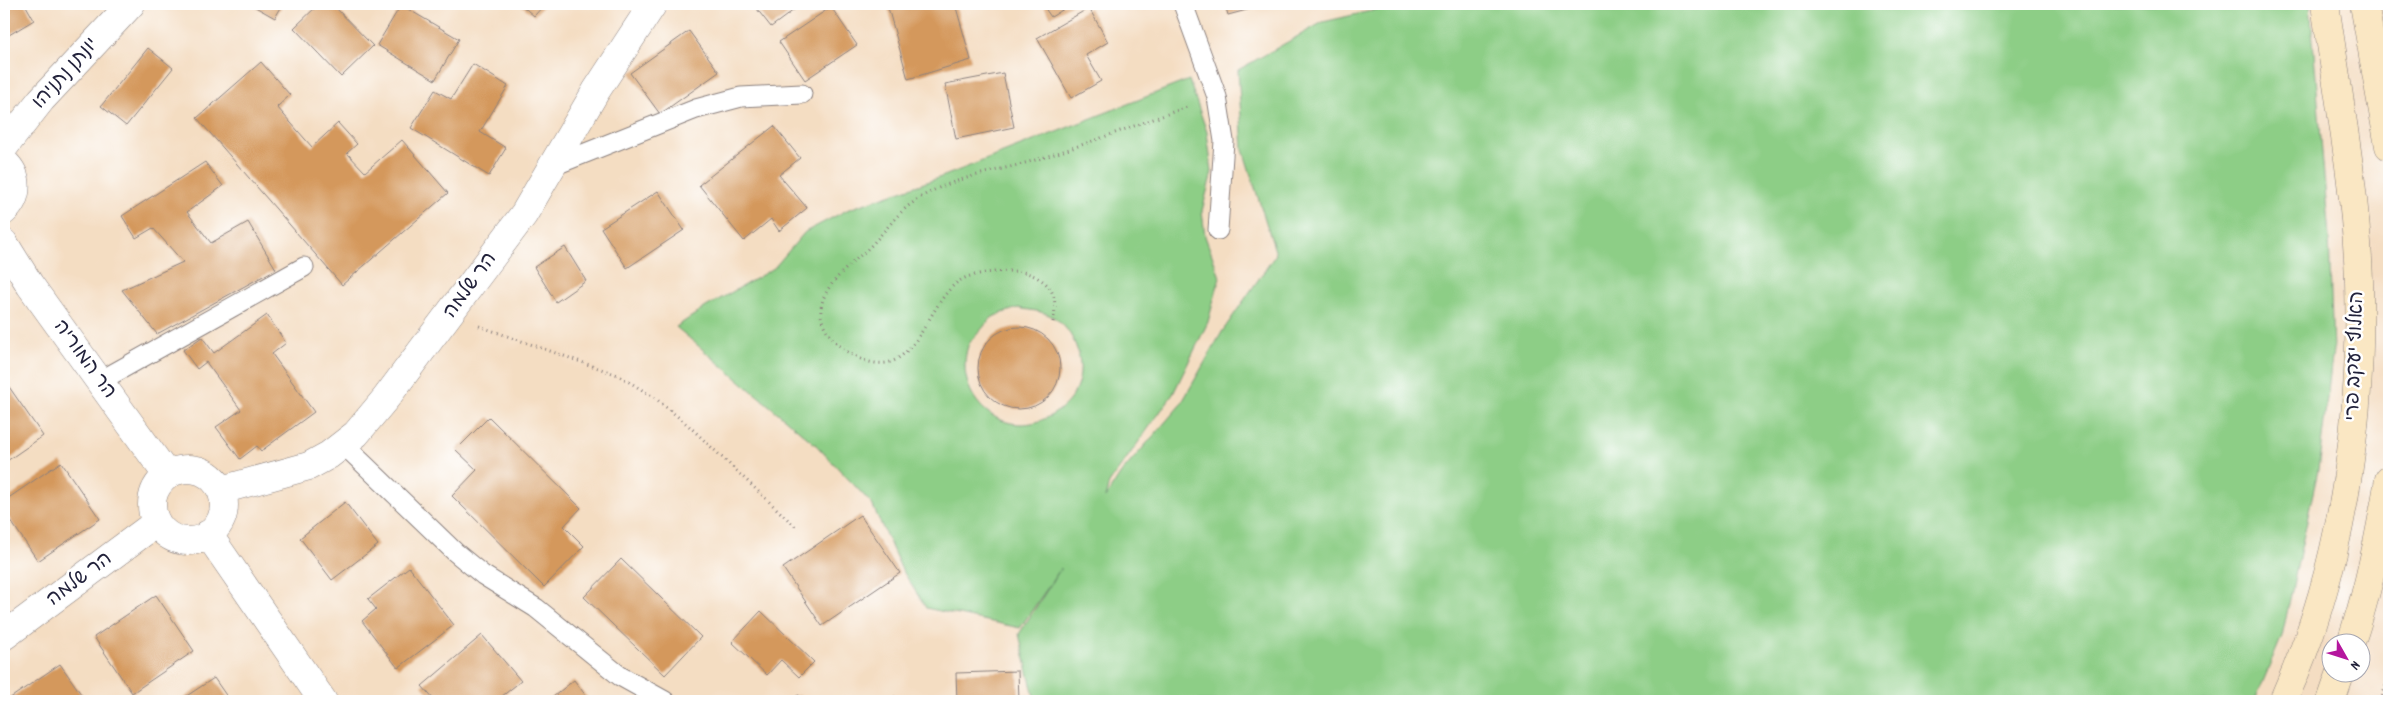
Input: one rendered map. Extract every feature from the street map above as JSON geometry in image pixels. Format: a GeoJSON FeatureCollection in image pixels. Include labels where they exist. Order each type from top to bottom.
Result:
{"type":"FeatureCollection","features":[{"type":"Feature","properties":{"kind":"street","name":"יונתן נתניהו"},"geometry":{"type":"LineString","coordinates":[[4,147],[41,100],[131,4]]}},
{"type":"Feature","properties":{"kind":"street","name":"הר שלמה"},"geometry":{"type":"LineString","coordinates":[[221,490],[309,466],[356,434],[452,312],[524,214],[596,91],[653,4]]}},
{"type":"Feature","properties":{"kind":"street","name":"האלוף יעקב פרי"},"geometry":{"type":"LineString","coordinates":[[2283,701],[2319,605],[2338,529],[2355,416],[2359,347],[2359,280],[2354,216],[2325,4]]}},
{"type":"Feature","properties":{"kind":"street"},"geometry":{"type":"LineString","coordinates":[[2364,4],[2389,146]]}},
{"type":"Feature","properties":{"kind":"street"},"geometry":{"type":"LineString","coordinates":[[4,162],[11,169],[16,179],[16,190],[10,205],[4,211]]}},
{"type":"Feature","properties":{"kind":"street","name":"הר המוריה"},"geometry":{"type":"LineString","coordinates":[[4,243],[30,285],[167,475]]}},
{"type":"Feature","properties":{"kind":"street"},"geometry":{"type":"LineString","coordinates":[[191,469],[203,472],[213,479],[221,490],[224,501],[223,514],[217,525],[200,539],[188,541],[175,539],[164,533],[156,523],[152,508],[153,495],[158,484],[167,475],[179,470],[191,469]]}},
{"type":"Feature","properties":{"kind":"street"},"geometry":{"type":"LineString","coordinates":[[2355,632],[2360,619],[2382,522],[2389,479]]}},
{"type":"Feature","properties":{"kind":"street","name":"הר שלמה"},"geometry":{"type":"LineString","coordinates":[[4,636],[156,523]]}},
{"type":"Feature","properties":{"kind":"street"},"geometry":{"type":"LineString","coordinates":[[208,534],[323,701]]}},
{"type":"Feature","properties":{"kind":"street"},"geometry":{"type":"LineString","coordinates":[[2331,701],[2338,682]]}},
{"type":"Feature","properties":{"kind":"lane"},"geometry":{"type":"LineString","coordinates":[[1183,4],[1217,97],[1224,141],[1218,230]]}},
{"type":"Feature","properties":{"kind":"lane"},"geometry":{"type":"LineString","coordinates":[[553,166],[696,109],[741,98],[802,94]]}},
{"type":"Feature","properties":{"kind":"lane"},"geometry":{"type":"LineString","coordinates":[[100,381],[304,267]]}},
{"type":"Feature","properties":{"kind":"lane"},"geometry":{"type":"LineString","coordinates":[[343,444],[454,552],[484,575],[536,608],[620,676],[665,701]]}},
{"type":"Feature","properties":{"kind":"path"},"geometry":{"type":"LineString","coordinates":[[1053,322],[1056,306],[1051,288],[1040,279],[1020,270],[966,277],[954,284],[909,350],[895,360],[878,364],[860,359],[839,346],[825,328],[821,310],[826,295],[839,275],[880,238],[910,204],[928,193],[954,182],[1032,160],[1217,97]]}},
{"type":"Feature","properties":{"kind":"path"},"geometry":{"type":"LineString","coordinates":[[452,312],[488,332],[554,352],[618,376],[655,398],[689,426],[798,528]]}},
{"type":"Feature","properties":{"kind":"path"},"geometry":{"type":"LineString","coordinates":[[2381,701],[2389,675]]}},
{"type":"Feature","properties":{"kind":"green space"},"geometry":{"type":"Polygon","coordinates":[[[1401,4],[2310,4],[2329,237],[2333,350],[2318,470],[2282,636],[2255,701],[1035,701],[1019,634],[1061,568],[1020,628],[926,608],[901,568],[872,504],[816,445],[676,327],[706,307],[774,268],[805,232],[849,209],[944,176],[1189,80],[1207,132],[1212,172],[1202,211],[1205,236],[1220,277],[1208,322],[1173,394],[1109,483],[1105,498],[1121,473],[1181,404],[1222,332],[1276,254],[1243,150],[1238,70],[1323,22],[1401,4]],[[1018,308],[989,320],[969,344],[965,365],[967,382],[975,398],[985,410],[999,419],[1015,424],[1032,423],[1050,416],[1062,408],[1076,389],[1080,367],[1075,345],[1063,325],[1044,313],[1018,308]]]}},
{"type":"Feature","properties":{"kind":"building"},"geometry":{"type":"Polygon","coordinates":[[[4,4],[25,4],[34,20],[4,38],[4,4]]]}},
{"type":"Feature","properties":{"kind":"building"},"geometry":{"type":"Polygon","coordinates":[[[250,4],[283,4],[275,18],[250,4]]]}},
{"type":"Feature","properties":{"kind":"building"},"geometry":{"type":"Polygon","coordinates":[[[319,4],[332,4],[373,46],[341,77],[294,28],[319,4]]]}},
{"type":"Feature","properties":{"kind":"building"},"geometry":{"type":"Polygon","coordinates":[[[520,4],[545,4],[534,16],[520,4]]]}},
{"type":"Feature","properties":{"kind":"building"},"geometry":{"type":"Polygon","coordinates":[[[753,4],[802,4],[771,27],[753,4]]]}},
{"type":"Feature","properties":{"kind":"building"},"geometry":{"type":"Polygon","coordinates":[[[887,4],[955,4],[971,60],[908,79],[887,4]]]}},
{"type":"Feature","properties":{"kind":"building"},"geometry":{"type":"Polygon","coordinates":[[[1042,4],[1072,4],[1051,17],[1042,4]]]}},
{"type":"Feature","properties":{"kind":"building"},"geometry":{"type":"Polygon","coordinates":[[[1225,4],[1269,4],[1228,15],[1225,4]]]}},
{"type":"Feature","properties":{"kind":"building"},"geometry":{"type":"Polygon","coordinates":[[[401,5],[459,39],[435,80],[377,45],[401,5]]]}},
{"type":"Feature","properties":{"kind":"building"},"geometry":{"type":"Polygon","coordinates":[[[831,7],[857,45],[805,80],[779,42],[831,7]]]}},
{"type":"Feature","properties":{"kind":"building"},"geometry":{"type":"Polygon","coordinates":[[[1089,8],[1108,42],[1086,55],[1101,81],[1071,98],[1037,38],[1089,8]]]}},
{"type":"Feature","properties":{"kind":"building"},"geometry":{"type":"Polygon","coordinates":[[[689,31],[719,72],[660,114],[630,73],[689,31]]]}},
{"type":"Feature","properties":{"kind":"building"},"geometry":{"type":"Polygon","coordinates":[[[148,48],[173,68],[126,126],[101,106],[148,48]]]}},
{"type":"Feature","properties":{"kind":"building"},"geometry":{"type":"Polygon","coordinates":[[[261,62],[290,95],[277,107],[312,147],[338,123],[357,144],[347,153],[365,172],[402,140],[448,193],[342,285],[197,118],[261,62]]]}},
{"type":"Feature","properties":{"kind":"building"},"geometry":{"type":"Polygon","coordinates":[[[473,64],[508,86],[480,132],[506,148],[489,176],[411,128],[435,90],[451,99],[473,64]]]}},
{"type":"Feature","properties":{"kind":"building"},"geometry":{"type":"Polygon","coordinates":[[[1003,73],[1014,127],[956,139],[945,84],[1003,73]]]}},
{"type":"Feature","properties":{"kind":"building"},"geometry":{"type":"Polygon","coordinates":[[[774,126],[800,158],[779,175],[807,208],[779,231],[771,219],[744,241],[699,185],[774,126]]]}},
{"type":"Feature","properties":{"kind":"building"},"geometry":{"type":"Polygon","coordinates":[[[205,162],[223,186],[187,212],[211,243],[248,222],[276,269],[157,334],[122,290],[183,262],[153,228],[136,238],[122,216],[205,162]]]}},
{"type":"Feature","properties":{"kind":"building"},"geometry":{"type":"Polygon","coordinates":[[[658,191],[684,230],[627,268],[601,228],[658,191]]]}},
{"type":"Feature","properties":{"kind":"building"},"geometry":{"type":"Polygon","coordinates":[[[565,247],[586,281],[556,302],[534,267],[565,247]]]}},
{"type":"Feature","properties":{"kind":"building"},"geometry":{"type":"Polygon","coordinates":[[[267,315],[286,343],[272,354],[314,412],[261,451],[257,446],[240,459],[216,427],[241,410],[206,362],[197,369],[183,350],[202,337],[214,353],[267,315]]]}},
{"type":"Feature","properties":{"kind":"building"},"geometry":{"type":"Polygon","coordinates":[[[1019,327],[1035,330],[1048,339],[1057,352],[1060,368],[1057,384],[1048,397],[1035,406],[1019,409],[1003,406],[990,397],[981,384],[978,368],[981,352],[990,339],[1003,330],[1019,327]]]}},
{"type":"Feature","properties":{"kind":"building"},"geometry":{"type":"Polygon","coordinates":[[[4,382],[43,436],[4,463],[4,382]]]}},
{"type":"Feature","properties":{"kind":"building"},"geometry":{"type":"Polygon","coordinates":[[[489,417],[581,508],[564,526],[584,546],[544,587],[452,496],[477,470],[456,450],[489,417]]]}},
{"type":"Feature","properties":{"kind":"building"},"geometry":{"type":"Polygon","coordinates":[[[61,462],[100,519],[38,561],[4,511],[4,501],[61,462]]]}},
{"type":"Feature","properties":{"kind":"building"},"geometry":{"type":"Polygon","coordinates":[[[345,502],[378,545],[332,580],[300,538],[345,502]]]}},
{"type":"Feature","properties":{"kind":"building"},"geometry":{"type":"Polygon","coordinates":[[[860,515],[900,573],[822,626],[783,568],[860,515]]]}},
{"type":"Feature","properties":{"kind":"building"},"geometry":{"type":"Polygon","coordinates":[[[621,559],[701,637],[665,675],[584,597],[621,559]]]}},
{"type":"Feature","properties":{"kind":"building"},"geometry":{"type":"Polygon","coordinates":[[[409,567],[454,625],[398,668],[362,621],[376,609],[368,599],[409,567]]]}},
{"type":"Feature","properties":{"kind":"building"},"geometry":{"type":"Polygon","coordinates":[[[156,595],[194,651],[132,693],[94,637],[156,595]]]}},
{"type":"Feature","properties":{"kind":"building"},"geometry":{"type":"Polygon","coordinates":[[[761,611],[814,662],[799,677],[781,660],[767,675],[732,642],[761,611]]]}},
{"type":"Feature","properties":{"kind":"building"},"geometry":{"type":"Polygon","coordinates":[[[482,635],[521,681],[496,701],[435,701],[422,686],[482,635]]]}},
{"type":"Feature","properties":{"kind":"building"},"geometry":{"type":"Polygon","coordinates":[[[60,664],[86,701],[6,701],[60,664]]]}},
{"type":"Feature","properties":{"kind":"building"},"geometry":{"type":"Polygon","coordinates":[[[1018,671],[1019,701],[957,701],[956,673],[1018,671]]]}},
{"type":"Feature","properties":{"kind":"building"},"geometry":{"type":"Polygon","coordinates":[[[214,678],[230,701],[179,701],[214,678]]]}},
{"type":"Feature","properties":{"kind":"building"},"geometry":{"type":"Polygon","coordinates":[[[574,680],[590,701],[548,701],[574,680]]]}},
{"type":"Feature","properties":{"kind":"building"},"geometry":{"type":"Polygon","coordinates":[[[799,695],[802,701],[785,701],[799,695]]]}},
{"type":"Feature","properties":{"kind":"building"},"geometry":{"type":"Polygon","coordinates":[[[895,696],[897,701],[879,701],[895,696]]]}}]}
